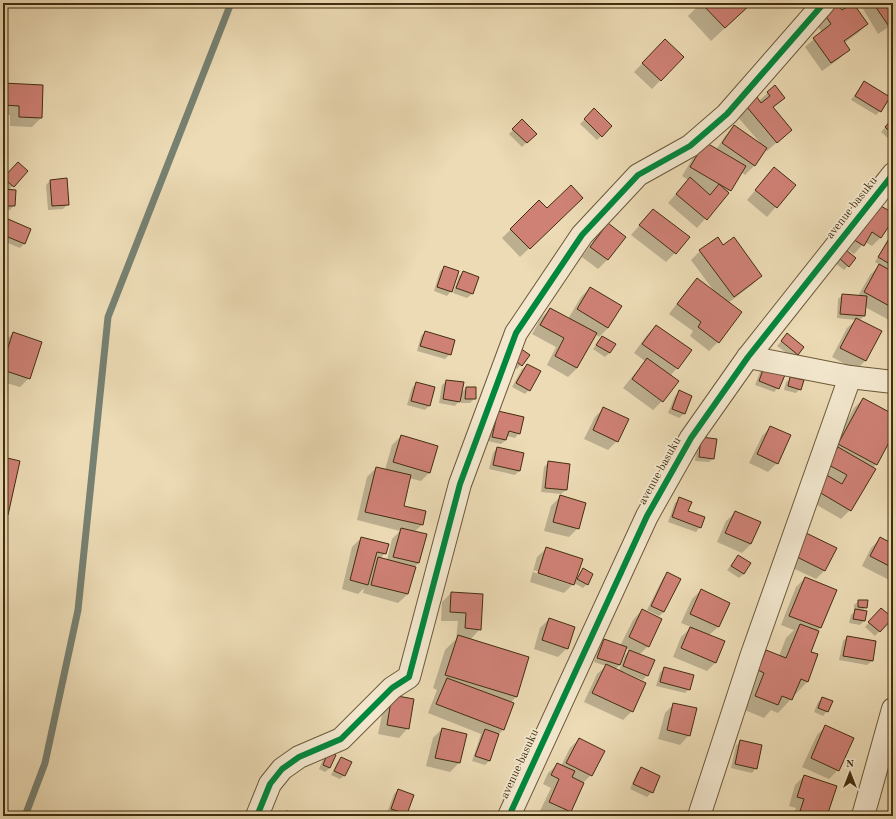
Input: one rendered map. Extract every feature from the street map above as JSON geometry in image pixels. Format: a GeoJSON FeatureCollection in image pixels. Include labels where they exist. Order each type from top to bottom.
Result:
{"type":"FeatureCollection","features":[{"type":"Feature","properties":{"kind":"street"},"geometry":{"type":"LineString","coordinates":[[257,816],[270,784],[282,769],[299,757],[341,739],[392,688],[409,677],[418,648],[460,484],[516,333],[582,235],[638,175],[690,146],[727,114],[824,3]]}},
{"type":"Feature","properties":{"kind":"street","name":"avenue basuku"},"geometry":{"type":"LineString","coordinates":[[509,816],[647,516],[691,438],[748,357],[893,174]]}},
{"type":"Feature","properties":{"kind":"street"},"geometry":{"type":"LineString","coordinates":[[748,357],[850,377],[893,382]]}},
{"type":"Feature","properties":{"kind":"street"},"geometry":{"type":"LineString","coordinates":[[699,816],[751,657],[850,377]]}},
{"type":"Feature","properties":{"kind":"street"},"geometry":{"type":"LineString","coordinates":[[863,816],[893,709]]}},
{"type":"Feature","properties":{"kind":"building"},"geometry":{"type":"Polygon","coordinates":[[[701,3],[752,3],[725,28],[701,3]]]}},
{"type":"Feature","properties":{"kind":"building"},"geometry":{"type":"Polygon","coordinates":[[[837,3],[842,10],[853,3],[868,24],[844,41],[850,50],[831,63],[813,38],[831,24],[823,12],[837,3]]]}},
{"type":"Feature","properties":{"kind":"building"},"geometry":{"type":"Polygon","coordinates":[[[873,3],[893,3],[893,22],[888,25],[873,3]]]}},
{"type":"Feature","properties":{"kind":"building"},"geometry":{"type":"Polygon","coordinates":[[[665,39],[684,57],[661,81],[642,63],[665,39]]]}},
{"type":"Feature","properties":{"kind":"building"},"geometry":{"type":"Polygon","coordinates":[[[864,81],[890,97],[881,112],[855,96],[864,81]]]}},
{"type":"Feature","properties":{"kind":"building"},"geometry":{"type":"Polygon","coordinates":[[[3,83],[43,85],[42,118],[19,117],[19,106],[3,105],[3,83]]]}},
{"type":"Feature","properties":{"kind":"building"},"geometry":{"type":"Polygon","coordinates":[[[775,85],[785,98],[773,107],[792,130],[777,143],[746,106],[757,97],[761,103],[770,96],[767,92],[775,85]]]}},
{"type":"Feature","properties":{"kind":"building"},"geometry":{"type":"Polygon","coordinates":[[[594,108],[612,126],[602,137],[584,119],[594,108]]]}},
{"type":"Feature","properties":{"kind":"building"},"geometry":{"type":"Polygon","coordinates":[[[893,118],[893,135],[885,127],[893,118]]]}},
{"type":"Feature","properties":{"kind":"building"},"geometry":{"type":"Polygon","coordinates":[[[522,119],[537,134],[527,143],[512,129],[522,119]]]}},
{"type":"Feature","properties":{"kind":"building"},"geometry":{"type":"Polygon","coordinates":[[[734,125],[767,148],[755,166],[722,143],[734,125]]]}},
{"type":"Feature","properties":{"kind":"building"},"geometry":{"type":"Polygon","coordinates":[[[705,142],[746,166],[731,191],[690,167],[705,142]]]}},
{"type":"Feature","properties":{"kind":"building"},"geometry":{"type":"Polygon","coordinates":[[[18,162],[28,171],[14,187],[3,178],[18,162]]]}},
{"type":"Feature","properties":{"kind":"building"},"geometry":{"type":"Polygon","coordinates":[[[774,167],[796,185],[777,208],[755,190],[774,167]]]}},
{"type":"Feature","properties":{"kind":"building"},"geometry":{"type":"Polygon","coordinates":[[[690,177],[710,195],[719,184],[729,193],[707,220],[676,194],[690,177]]]}},
{"type":"Feature","properties":{"kind":"building"},"geometry":{"type":"Polygon","coordinates":[[[67,178],[69,205],[52,206],[50,180],[67,178]]]}},
{"type":"Feature","properties":{"kind":"building"},"geometry":{"type":"Polygon","coordinates":[[[571,185],[583,198],[530,249],[510,229],[539,200],[547,208],[571,185]]]}},
{"type":"Feature","properties":{"kind":"building"},"geometry":{"type":"Polygon","coordinates":[[[3,189],[16,190],[15,206],[3,206],[3,189]]]}},
{"type":"Feature","properties":{"kind":"building"},"geometry":{"type":"Polygon","coordinates":[[[874,202],[893,213],[893,220],[881,238],[872,232],[864,246],[851,238],[874,202]]]}},
{"type":"Feature","properties":{"kind":"building"},"geometry":{"type":"Polygon","coordinates":[[[653,209],[690,237],[676,254],[639,225],[653,209]]]}},
{"type":"Feature","properties":{"kind":"building"},"geometry":{"type":"Polygon","coordinates":[[[8,219],[31,229],[25,244],[3,235],[8,219]]]}},
{"type":"Feature","properties":{"kind":"building"},"geometry":{"type":"Polygon","coordinates":[[[608,223],[626,237],[608,260],[590,247],[608,223]]]}},
{"type":"Feature","properties":{"kind":"building"},"geometry":{"type":"Polygon","coordinates":[[[893,234],[893,266],[878,257],[893,234]]]}},
{"type":"Feature","properties":{"kind":"building"},"geometry":{"type":"Polygon","coordinates":[[[718,237],[723,245],[734,237],[762,276],[734,297],[699,250],[718,237]]]}},
{"type":"Feature","properties":{"kind":"building"},"geometry":{"type":"Polygon","coordinates":[[[846,250],[856,258],[849,267],[839,258],[846,250]]]}},
{"type":"Feature","properties":{"kind":"building"},"geometry":{"type":"Polygon","coordinates":[[[879,264],[893,272],[893,308],[864,292],[879,264]]]}},
{"type":"Feature","properties":{"kind":"building"},"geometry":{"type":"Polygon","coordinates":[[[444,266],[459,271],[452,292],[437,287],[444,266]]]}},
{"type":"Feature","properties":{"kind":"building"},"geometry":{"type":"Polygon","coordinates":[[[463,271],[479,277],[473,294],[456,288],[463,271]]]}},
{"type":"Feature","properties":{"kind":"building"},"geometry":{"type":"Polygon","coordinates":[[[697,278],[742,312],[719,343],[698,327],[701,322],[677,304],[697,278]]]}},
{"type":"Feature","properties":{"kind":"building"},"geometry":{"type":"Polygon","coordinates":[[[590,287],[622,306],[608,328],[577,309],[590,287]]]}},
{"type":"Feature","properties":{"kind":"building"},"geometry":{"type":"Polygon","coordinates":[[[842,294],[867,296],[865,316],[840,314],[842,294]]]}},
{"type":"Feature","properties":{"kind":"building"},"geometry":{"type":"Polygon","coordinates":[[[550,308],[597,333],[577,368],[555,356],[564,338],[540,325],[550,308]]]}},
{"type":"Feature","properties":{"kind":"building"},"geometry":{"type":"Polygon","coordinates":[[[856,318],[882,331],[866,361],[840,348],[856,318]]]}},
{"type":"Feature","properties":{"kind":"building"},"geometry":{"type":"Polygon","coordinates":[[[656,325],[692,350],[678,369],[642,344],[656,325]]]}},
{"type":"Feature","properties":{"kind":"building"},"geometry":{"type":"Polygon","coordinates":[[[425,331],[455,340],[451,355],[420,346],[425,331]]]}},
{"type":"Feature","properties":{"kind":"building"},"geometry":{"type":"Polygon","coordinates":[[[13,332],[42,342],[30,379],[3,370],[3,363],[13,332]]]}},
{"type":"Feature","properties":{"kind":"building"},"geometry":{"type":"Polygon","coordinates":[[[787,333],[804,347],[798,355],[781,341],[787,333]]]}},
{"type":"Feature","properties":{"kind":"building"},"geometry":{"type":"Polygon","coordinates":[[[602,336],[616,344],[610,353],[596,345],[602,336]]]}},
{"type":"Feature","properties":{"kind":"building"},"geometry":{"type":"Polygon","coordinates":[[[520,348],[530,355],[522,366],[513,359],[520,348]]]}},
{"type":"Feature","properties":{"kind":"building"},"geometry":{"type":"Polygon","coordinates":[[[647,358],[679,381],[663,402],[632,379],[647,358]]]}},
{"type":"Feature","properties":{"kind":"building"},"geometry":{"type":"Polygon","coordinates":[[[527,364],[541,371],[530,391],[516,383],[527,364]]]}},
{"type":"Feature","properties":{"kind":"building"},"geometry":{"type":"Polygon","coordinates":[[[764,367],[785,375],[779,389],[759,381],[764,367]]]}},
{"type":"Feature","properties":{"kind":"building"},"geometry":{"type":"Polygon","coordinates":[[[790,377],[804,380],[801,390],[788,386],[790,377]]]}},
{"type":"Feature","properties":{"kind":"building"},"geometry":{"type":"Polygon","coordinates":[[[446,380],[464,382],[460,402],[443,399],[446,380]]]}},
{"type":"Feature","properties":{"kind":"building"},"geometry":{"type":"Polygon","coordinates":[[[416,382],[435,387],[430,406],[411,401],[416,382]]]}},
{"type":"Feature","properties":{"kind":"building"},"geometry":{"type":"Polygon","coordinates":[[[466,387],[476,387],[476,399],[465,399],[466,387]]]}},
{"type":"Feature","properties":{"kind":"building"},"geometry":{"type":"Polygon","coordinates":[[[679,390],[692,396],[685,414],[672,409],[679,390]]]}},
{"type":"Feature","properties":{"kind":"building"},"geometry":{"type":"Polygon","coordinates":[[[863,398],[893,414],[893,435],[877,465],[838,444],[863,398]]]}},
{"type":"Feature","properties":{"kind":"building"},"geometry":{"type":"Polygon","coordinates":[[[603,407],[629,419],[618,442],[593,430],[603,407]]]}},
{"type":"Feature","properties":{"kind":"building"},"geometry":{"type":"Polygon","coordinates":[[[498,411],[524,417],[520,434],[509,431],[506,440],[492,437],[498,411]]]}},
{"type":"Feature","properties":{"kind":"building"},"geometry":{"type":"Polygon","coordinates":[[[770,426],[791,435],[778,464],[757,454],[770,426]]]}},
{"type":"Feature","properties":{"kind":"building"},"geometry":{"type":"Polygon","coordinates":[[[401,435],[438,446],[430,473],[393,462],[401,435]]]}},
{"type":"Feature","properties":{"kind":"building"},"geometry":{"type":"Polygon","coordinates":[[[701,437],[717,439],[714,459],[699,457],[701,437]]]}},
{"type":"Feature","properties":{"kind":"building"},"geometry":{"type":"Polygon","coordinates":[[[497,447],[524,453],[520,471],[493,465],[497,447]]]}},
{"type":"Feature","properties":{"kind":"building"},"geometry":{"type":"Polygon","coordinates":[[[838,447],[876,469],[851,511],[814,489],[823,473],[842,484],[847,475],[827,464],[838,447]]]}},
{"type":"Feature","properties":{"kind":"building"},"geometry":{"type":"Polygon","coordinates":[[[3,457],[20,461],[8,515],[3,514],[3,457]]]}},
{"type":"Feature","properties":{"kind":"building"},"geometry":{"type":"Polygon","coordinates":[[[548,461],[570,464],[567,490],[545,488],[548,461]]]}},
{"type":"Feature","properties":{"kind":"building"},"geometry":{"type":"Polygon","coordinates":[[[376,467],[411,475],[404,506],[426,511],[423,525],[365,512],[376,467]]]}},
{"type":"Feature","properties":{"kind":"building"},"geometry":{"type":"Polygon","coordinates":[[[560,495],[586,503],[579,529],[553,522],[560,495]]]}},
{"type":"Feature","properties":{"kind":"building"},"geometry":{"type":"Polygon","coordinates":[[[679,497],[692,502],[688,511],[705,517],[701,528],[672,517],[679,497]]]}},
{"type":"Feature","properties":{"kind":"building"},"geometry":{"type":"Polygon","coordinates":[[[735,511],[761,522],[751,544],[725,533],[735,511]]]}},
{"type":"Feature","properties":{"kind":"building"},"geometry":{"type":"Polygon","coordinates":[[[401,528],[427,534],[419,563],[393,557],[401,528]]]}},
{"type":"Feature","properties":{"kind":"building"},"geometry":{"type":"Polygon","coordinates":[[[804,532],[837,548],[825,571],[793,555],[804,532]]]}},
{"type":"Feature","properties":{"kind":"building"},"geometry":{"type":"Polygon","coordinates":[[[361,537],[389,544],[386,554],[377,552],[368,585],[350,580],[361,537]]]}},
{"type":"Feature","properties":{"kind":"building"},"geometry":{"type":"Polygon","coordinates":[[[880,537],[893,544],[893,568],[870,556],[880,537]]]}},
{"type":"Feature","properties":{"kind":"building"},"geometry":{"type":"Polygon","coordinates":[[[546,547],[583,559],[574,585],[538,573],[546,547]]]}},
{"type":"Feature","properties":{"kind":"building"},"geometry":{"type":"Polygon","coordinates":[[[738,555],[751,563],[744,574],[731,566],[738,555]]]}},
{"type":"Feature","properties":{"kind":"building"},"geometry":{"type":"Polygon","coordinates":[[[378,557],[416,567],[408,594],[371,585],[378,557]]]}},
{"type":"Feature","properties":{"kind":"building"},"geometry":{"type":"Polygon","coordinates":[[[583,568],[593,574],[588,585],[577,579],[583,568]]]}},
{"type":"Feature","properties":{"kind":"building"},"geometry":{"type":"Polygon","coordinates":[[[667,572],[681,579],[664,612],[651,606],[667,572]]]}},
{"type":"Feature","properties":{"kind":"building"},"geometry":{"type":"Polygon","coordinates":[[[805,577],[837,590],[821,628],[789,616],[805,577]]]}},
{"type":"Feature","properties":{"kind":"building"},"geometry":{"type":"Polygon","coordinates":[[[701,589],[730,603],[719,627],[690,614],[701,589]]]}},
{"type":"Feature","properties":{"kind":"building"},"geometry":{"type":"Polygon","coordinates":[[[451,592],[483,594],[481,630],[465,628],[466,613],[450,612],[451,592]]]}},
{"type":"Feature","properties":{"kind":"building"},"geometry":{"type":"Polygon","coordinates":[[[858,600],[868,600],[867,608],[858,607],[858,600]]]}},
{"type":"Feature","properties":{"kind":"building"},"geometry":{"type":"Polygon","coordinates":[[[881,608],[893,618],[880,632],[868,622],[881,608]]]}},
{"type":"Feature","properties":{"kind":"building"},"geometry":{"type":"Polygon","coordinates":[[[642,609],[662,619],[649,647],[629,637],[642,609]]]}},
{"type":"Feature","properties":{"kind":"building"},"geometry":{"type":"Polygon","coordinates":[[[855,609],[867,611],[865,621],[853,619],[855,609]]]}},
{"type":"Feature","properties":{"kind":"building"},"geometry":{"type":"Polygon","coordinates":[[[549,618],[575,627],[568,649],[542,640],[549,618]]]}},
{"type":"Feature","properties":{"kind":"building"},"geometry":{"type":"Polygon","coordinates":[[[800,624],[819,631],[811,652],[818,654],[808,682],[801,679],[792,700],[782,696],[778,705],[755,696],[764,673],[758,670],[766,650],[786,658],[800,624]]]}},
{"type":"Feature","properties":{"kind":"building"},"geometry":{"type":"Polygon","coordinates":[[[690,627],[725,641],[716,663],[681,648],[690,627]]]}},
{"type":"Feature","properties":{"kind":"building"},"geometry":{"type":"Polygon","coordinates":[[[458,635],[529,657],[517,697],[445,675],[458,635]]]}},
{"type":"Feature","properties":{"kind":"building"},"geometry":{"type":"Polygon","coordinates":[[[847,636],[876,641],[873,661],[843,656],[847,636]]]}},
{"type":"Feature","properties":{"kind":"building"},"geometry":{"type":"Polygon","coordinates":[[[604,639],[627,647],[620,665],[597,658],[604,639]]]}},
{"type":"Feature","properties":{"kind":"building"},"geometry":{"type":"Polygon","coordinates":[[[629,650],[655,660],[648,676],[623,666],[629,650]]]}},
{"type":"Feature","properties":{"kind":"building"},"geometry":{"type":"Polygon","coordinates":[[[606,664],[646,683],[633,712],[592,693],[606,664]]]}},
{"type":"Feature","properties":{"kind":"building"},"geometry":{"type":"Polygon","coordinates":[[[664,667],[694,675],[690,690],[660,682],[664,667]]]}},
{"type":"Feature","properties":{"kind":"building"},"geometry":{"type":"Polygon","coordinates":[[[447,678],[514,703],[504,730],[436,704],[447,678]]]}},
{"type":"Feature","properties":{"kind":"building"},"geometry":{"type":"Polygon","coordinates":[[[392,695],[414,699],[409,729],[387,725],[392,695]]]}},
{"type":"Feature","properties":{"kind":"building"},"geometry":{"type":"Polygon","coordinates":[[[822,697],[833,701],[828,712],[818,708],[822,697]]]}},
{"type":"Feature","properties":{"kind":"building"},"geometry":{"type":"Polygon","coordinates":[[[673,703],[697,708],[690,736],[667,730],[673,703]]]}},
{"type":"Feature","properties":{"kind":"building"},"geometry":{"type":"Polygon","coordinates":[[[825,725],[854,738],[839,771],[811,758],[825,725]]]}},
{"type":"Feature","properties":{"kind":"building"},"geometry":{"type":"Polygon","coordinates":[[[442,728],[467,734],[460,763],[435,758],[442,728]]]}},
{"type":"Feature","properties":{"kind":"building"},"geometry":{"type":"Polygon","coordinates":[[[485,729],[499,734],[490,761],[475,756],[485,729]]]}},
{"type":"Feature","properties":{"kind":"building"},"geometry":{"type":"Polygon","coordinates":[[[579,738],[605,751],[592,776],[566,763],[579,738]]]}},
{"type":"Feature","properties":{"kind":"building"},"geometry":{"type":"Polygon","coordinates":[[[740,740],[762,745],[757,769],[735,764],[740,740]]]}},
{"type":"Feature","properties":{"kind":"building"},"geometry":{"type":"Polygon","coordinates":[[[328,752],[336,755],[330,768],[323,765],[328,752]]]}},
{"type":"Feature","properties":{"kind":"building"},"geometry":{"type":"Polygon","coordinates":[[[341,757],[352,762],[345,776],[334,771],[341,757]]]}},
{"type":"Feature","properties":{"kind":"building"},"geometry":{"type":"Polygon","coordinates":[[[557,763],[575,771],[572,777],[584,783],[571,812],[549,802],[559,779],[551,775],[557,763]]]}},
{"type":"Feature","properties":{"kind":"building"},"geometry":{"type":"Polygon","coordinates":[[[641,767],[660,776],[653,793],[633,784],[641,767]]]}},
{"type":"Feature","properties":{"kind":"building"},"geometry":{"type":"Polygon","coordinates":[[[804,775],[837,786],[827,816],[816,816],[800,811],[804,799],[797,797],[804,775]]]}},
{"type":"Feature","properties":{"kind":"building"},"geometry":{"type":"Polygon","coordinates":[[[398,789],[414,795],[407,814],[391,809],[398,789]]]}},
{"type":"Feature","properties":{"kind":"building"},"geometry":{"type":"Polygon","coordinates":[[[286,811],[311,816],[285,816],[286,811]]]}},
{"type":"Feature","properties":{"kind":"waterway"},"geometry":{"type":"LineString","coordinates":[[25,816],[45,763],[78,610],[108,317],[231,3]]}},
{"type":"Feature","properties":{"kind":"cycle path"},"geometry":{"type":"LineString","coordinates":[[257,816],[270,784],[282,769],[299,757],[341,739],[392,688],[409,677],[460,484],[516,333],[582,235],[638,175],[690,146],[727,114],[824,3]]}},
{"type":"Feature","properties":{"kind":"cycle path"},"geometry":{"type":"LineString","coordinates":[[509,816],[647,516],[691,438],[748,357],[893,174]]}}]}
